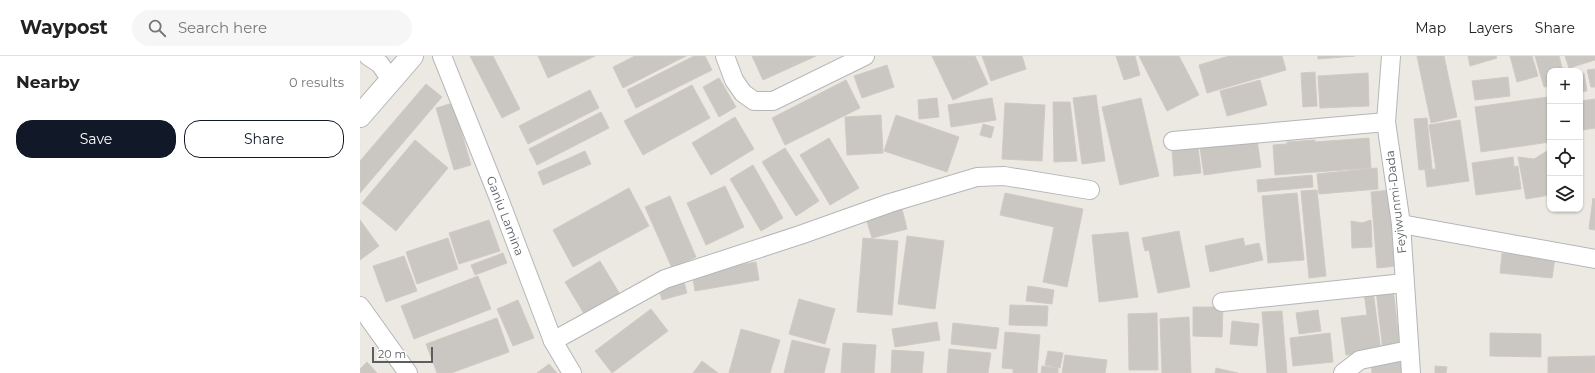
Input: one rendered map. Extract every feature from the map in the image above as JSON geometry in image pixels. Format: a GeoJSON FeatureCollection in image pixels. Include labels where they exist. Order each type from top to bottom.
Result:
{"type":"FeatureCollection","features":[{"type":"Feature","properties":{"kind":"main road"},"geometry":{"type":"LineString","coordinates":[[360,116],[412,56]]}},
{"type":"Feature","properties":{"kind":"street"},"geometry":{"type":"LineString","coordinates":[[368,56],[380,64],[391,80]]}},
{"type":"Feature","properties":{"kind":"street","name":"Ganiu Lamina"},"geometry":{"type":"LineString","coordinates":[[442,56],[498,196],[553,341],[572,373]]}},
{"type":"Feature","properties":{"kind":"street"},"geometry":{"type":"LineString","coordinates":[[725,56],[734,80],[743,93],[754,101],[773,101],[865,56]]}},
{"type":"Feature","properties":{"kind":"street","name":"Feyiwunmi-Dada"},"geometry":{"type":"LineString","coordinates":[[1391,56],[1386,122],[1401,224],[1411,373]]}},
{"type":"Feature","properties":{"kind":"street"},"geometry":{"type":"LineString","coordinates":[[1173,141],[1386,122]]}},
{"type":"Feature","properties":{"kind":"street"},"geometry":{"type":"LineString","coordinates":[[553,341],[665,279],[800,235],[890,203],[977,177],[1004,176],[1090,190]]}},
{"type":"Feature","properties":{"kind":"street"},"geometry":{"type":"LineString","coordinates":[[1401,224],[1595,259]]}},
{"type":"Feature","properties":{"kind":"street"},"geometry":{"type":"LineString","coordinates":[[1222,302],[1404,283]]}},
{"type":"Feature","properties":{"kind":"street"},"geometry":{"type":"LineString","coordinates":[[360,306],[408,373]]}},
{"type":"Feature","properties":{"kind":"street"},"geometry":{"type":"LineString","coordinates":[[1343,373],[1360,360],[1409,350]]}},
{"type":"Feature","properties":{"kind":"building"},"geometry":{"type":"Polygon","coordinates":[[[470,56],[493,56],[520,109],[502,118],[470,56]]]}},
{"type":"Feature","properties":{"kind":"building"},"geometry":{"type":"Polygon","coordinates":[[[538,56],[595,56],[548,78],[538,56]]]}},
{"type":"Feature","properties":{"kind":"building"},"geometry":{"type":"Polygon","coordinates":[[[635,56],[686,56],[623,88],[613,67],[635,56]]]}},
{"type":"Feature","properties":{"kind":"building"},"geometry":{"type":"Polygon","coordinates":[[[694,56],[705,56],[712,70],[636,108],[627,90],[694,56]]]}},
{"type":"Feature","properties":{"kind":"building"},"geometry":{"type":"Polygon","coordinates":[[[752,56],[816,56],[763,80],[752,56]]]}},
{"type":"Feature","properties":{"kind":"building"},"geometry":{"type":"Polygon","coordinates":[[[932,56],[975,56],[988,84],[953,100],[932,56]]]}},
{"type":"Feature","properties":{"kind":"building"},"geometry":{"type":"Polygon","coordinates":[[[982,56],[1022,56],[1026,69],[991,81],[982,56]]]}},
{"type":"Feature","properties":{"kind":"building"},"geometry":{"type":"Polygon","coordinates":[[[1116,56],[1135,56],[1140,75],[1124,80],[1116,56]]]}},
{"type":"Feature","properties":{"kind":"building"},"geometry":{"type":"Polygon","coordinates":[[[1139,56],[1179,56],[1199,95],[1167,111],[1139,56]]]}},
{"type":"Feature","properties":{"kind":"building"},"geometry":{"type":"Polygon","coordinates":[[[1229,56],[1282,56],[1286,70],[1207,93],[1199,65],[1229,56]]]}},
{"type":"Feature","properties":{"kind":"building"},"geometry":{"type":"Polygon","coordinates":[[[1318,56],[1355,56],[1318,59],[1318,56]]]}},
{"type":"Feature","properties":{"kind":"building"},"geometry":{"type":"Polygon","coordinates":[[[1417,56],[1444,56],[1457,117],[1431,123],[1417,56]]]}},
{"type":"Feature","properties":{"kind":"building"},"geometry":{"type":"Polygon","coordinates":[[[1468,56],[1496,56],[1497,58],[1470,66],[1468,56]]]}},
{"type":"Feature","properties":{"kind":"building"},"geometry":{"type":"Polygon","coordinates":[[[1510,56],[1532,56],[1538,76],[1517,82],[1510,56]]]}},
{"type":"Feature","properties":{"kind":"building"},"geometry":{"type":"Polygon","coordinates":[[[1535,56],[1559,56],[1562,68],[1547,68],[1547,86],[1544,87],[1535,56]]]}},
{"type":"Feature","properties":{"kind":"building"},"geometry":{"type":"Polygon","coordinates":[[[1565,56],[1595,56],[1595,60],[1569,68],[1565,56]]]}},
{"type":"Feature","properties":{"kind":"building"},"geometry":{"type":"Polygon","coordinates":[[[887,65],[894,87],[862,98],[854,76],[887,65]]]}},
{"type":"Feature","properties":{"kind":"building"},"geometry":{"type":"Polygon","coordinates":[[[1595,69],[1595,87],[1591,87],[1587,70],[1595,69]]]}},
{"type":"Feature","properties":{"kind":"building"},"geometry":{"type":"Polygon","coordinates":[[[1315,72],[1317,106],[1303,107],[1301,73],[1315,72]]]}},
{"type":"Feature","properties":{"kind":"building"},"geometry":{"type":"Polygon","coordinates":[[[1368,73],[1369,106],[1320,108],[1318,76],[1368,73]]]}},
{"type":"Feature","properties":{"kind":"building"},"geometry":{"type":"Polygon","coordinates":[[[1583,73],[1587,91],[1583,92],[1583,73]]]}},
{"type":"Feature","properties":{"kind":"building"},"geometry":{"type":"Polygon","coordinates":[[[1508,77],[1510,96],[1475,100],[1472,81],[1508,77]]]}},
{"type":"Feature","properties":{"kind":"building"},"geometry":{"type":"Polygon","coordinates":[[[719,78],[736,107],[719,117],[703,87],[719,78]]]}},
{"type":"Feature","properties":{"kind":"building"},"geometry":{"type":"Polygon","coordinates":[[[846,80],[860,108],[785,145],[772,118],[846,80]]]}},
{"type":"Feature","properties":{"kind":"building"},"geometry":{"type":"Polygon","coordinates":[[[1260,80],[1267,105],[1227,116],[1220,91],[1260,80]]]}},
{"type":"Feature","properties":{"kind":"building"},"geometry":{"type":"Polygon","coordinates":[[[426,84],[442,97],[360,193],[360,161],[426,84]]]}},
{"type":"Feature","properties":{"kind":"building"},"geometry":{"type":"Polygon","coordinates":[[[692,85],[710,118],[643,155],[624,121],[692,85]]]}},
{"type":"Feature","properties":{"kind":"building"},"geometry":{"type":"Polygon","coordinates":[[[590,90],[599,108],[528,144],[519,126],[590,90]]]}},
{"type":"Feature","properties":{"kind":"building"},"geometry":{"type":"Polygon","coordinates":[[[1096,95],[1105,161],[1082,164],[1073,98],[1096,95]]]}},
{"type":"Feature","properties":{"kind":"building"},"geometry":{"type":"Polygon","coordinates":[[[1547,97],[1547,142],[1481,152],[1475,107],[1547,97]]]}},
{"type":"Feature","properties":{"kind":"building"},"geometry":{"type":"Polygon","coordinates":[[[937,98],[939,117],[919,119],[918,100],[937,98]]]}},
{"type":"Feature","properties":{"kind":"building"},"geometry":{"type":"Polygon","coordinates":[[[992,98],[996,120],[951,127],[948,105],[992,98]]]}},
{"type":"Feature","properties":{"kind":"building"},"geometry":{"type":"Polygon","coordinates":[[[1141,98],[1159,176],[1120,185],[1102,107],[1141,98]]]}},
{"type":"Feature","properties":{"kind":"building"},"geometry":{"type":"Polygon","coordinates":[[[1595,99],[1595,128],[1583,130],[1583,101],[1595,99]]]}},
{"type":"Feature","properties":{"kind":"building"},"geometry":{"type":"Polygon","coordinates":[[[1053,102],[1070,102],[1077,161],[1054,162],[1053,102]]]}},
{"type":"Feature","properties":{"kind":"building"},"geometry":{"type":"Polygon","coordinates":[[[453,103],[471,165],[454,170],[436,108],[453,103]]]}},
{"type":"Feature","properties":{"kind":"building"},"geometry":{"type":"Polygon","coordinates":[[[1005,103],[1045,105],[1042,161],[1002,159],[1005,103]]]}},
{"type":"Feature","properties":{"kind":"building"},"geometry":{"type":"Polygon","coordinates":[[[601,112],[609,128],[537,165],[529,149],[601,112]]]}},
{"type":"Feature","properties":{"kind":"building"},"geometry":{"type":"Polygon","coordinates":[[[881,115],[883,153],[847,155],[845,117],[881,115]]]}},
{"type":"Feature","properties":{"kind":"building"},"geometry":{"type":"Polygon","coordinates":[[[896,115],[959,137],[947,172],[884,151],[896,115]]]}},
{"type":"Feature","properties":{"kind":"building"},"geometry":{"type":"Polygon","coordinates":[[[735,117],[754,149],[711,175],[692,143],[735,117]]]}},
{"type":"Feature","properties":{"kind":"building"},"geometry":{"type":"Polygon","coordinates":[[[1427,118],[1432,169],[1419,170],[1414,119],[1427,118]]]}},
{"type":"Feature","properties":{"kind":"building"},"geometry":{"type":"Polygon","coordinates":[[[1460,120],[1469,181],[1427,187],[1425,170],[1436,169],[1429,125],[1460,120]]]}},
{"type":"Feature","properties":{"kind":"building"},"geometry":{"type":"Polygon","coordinates":[[[983,124],[994,127],[991,138],[980,135],[983,124]]]}},
{"type":"Feature","properties":{"kind":"building"},"geometry":{"type":"Polygon","coordinates":[[[829,138],[859,188],[830,205],[800,155],[829,138]]]}},
{"type":"Feature","properties":{"kind":"building"},"geometry":{"type":"Polygon","coordinates":[[[1369,138],[1371,168],[1275,175],[1273,145],[1287,144],[1287,142],[1315,140],[1315,142],[1369,138]]]}},
{"type":"Feature","properties":{"kind":"building"},"geometry":{"type":"Polygon","coordinates":[[[415,140],[448,168],[396,231],[362,203],[415,140]]]}},
{"type":"Feature","properties":{"kind":"building"},"geometry":{"type":"Polygon","coordinates":[[[1257,140],[1261,167],[1204,175],[1200,148],[1257,140]]]}},
{"type":"Feature","properties":{"kind":"building"},"geometry":{"type":"Polygon","coordinates":[[[1198,147],[1201,173],[1174,176],[1172,150],[1198,147]]]}},
{"type":"Feature","properties":{"kind":"building"},"geometry":{"type":"Polygon","coordinates":[[[785,148],[819,201],[796,216],[762,162],[785,148]]]}},
{"type":"Feature","properties":{"kind":"building"},"geometry":{"type":"Polygon","coordinates":[[[585,151],[591,164],[543,185],[538,172],[585,151]]]}},
{"type":"Feature","properties":{"kind":"building"},"geometry":{"type":"Polygon","coordinates":[[[1547,151],[1547,196],[1526,199],[1518,157],[1534,159],[1547,151]]]}},
{"type":"Feature","properties":{"kind":"building"},"geometry":{"type":"Polygon","coordinates":[[[1513,157],[1514,167],[1518,166],[1521,189],[1476,195],[1472,163],[1513,157]]]}},
{"type":"Feature","properties":{"kind":"building"},"geometry":{"type":"Polygon","coordinates":[[[753,165],[783,218],[761,231],[730,179],[753,165]]]}},
{"type":"Feature","properties":{"kind":"building"},"geometry":{"type":"Polygon","coordinates":[[[1377,168],[1378,189],[1319,194],[1317,174],[1377,168]]]}},
{"type":"Feature","properties":{"kind":"building"},"geometry":{"type":"Polygon","coordinates":[[[1312,175],[1313,187],[1258,192],[1257,180],[1312,175]]]}},
{"type":"Feature","properties":{"kind":"building"},"geometry":{"type":"Polygon","coordinates":[[[725,186],[744,227],[706,245],[687,203],[725,186]]]}},
{"type":"Feature","properties":{"kind":"building"},"geometry":{"type":"Polygon","coordinates":[[[629,188],[649,226],[573,267],[553,230],[629,188]]]}},
{"type":"Feature","properties":{"kind":"building"},"geometry":{"type":"Polygon","coordinates":[[[1317,190],[1326,276],[1309,278],[1301,191],[1317,190]]]}},
{"type":"Feature","properties":{"kind":"building"},"geometry":{"type":"Polygon","coordinates":[[[1390,190],[1396,266],[1377,268],[1371,192],[1390,190]]]}},
{"type":"Feature","properties":{"kind":"building"},"geometry":{"type":"Polygon","coordinates":[[[1005,193],[1083,209],[1067,287],[1043,282],[1054,227],[1000,215],[1005,193]]]}},
{"type":"Feature","properties":{"kind":"building"},"geometry":{"type":"Polygon","coordinates":[[[1297,193],[1304,260],[1268,263],[1262,196],[1297,193]]]}},
{"type":"Feature","properties":{"kind":"building"},"geometry":{"type":"Polygon","coordinates":[[[670,196],[696,257],[672,268],[645,207],[670,196]]]}},
{"type":"Feature","properties":{"kind":"building"},"geometry":{"type":"Polygon","coordinates":[[[1593,198],[1595,199],[1595,230],[1589,229],[1593,198]]]}},
{"type":"Feature","properties":{"kind":"building"},"geometry":{"type":"Polygon","coordinates":[[[902,209],[907,229],[872,238],[866,218],[902,209]]]}},
{"type":"Feature","properties":{"kind":"building"},"geometry":{"type":"Polygon","coordinates":[[[360,220],[379,246],[360,260],[360,220]]]}},
{"type":"Feature","properties":{"kind":"building"},"geometry":{"type":"Polygon","coordinates":[[[489,220],[500,251],[459,264],[449,233],[489,220]]]}},
{"type":"Feature","properties":{"kind":"building"},"geometry":{"type":"Polygon","coordinates":[[[1371,220],[1372,247],[1352,248],[1351,221],[1362,223],[1371,220]]]}},
{"type":"Feature","properties":{"kind":"building"},"geometry":{"type":"Polygon","coordinates":[[[1179,231],[1190,287],[1158,293],[1149,250],[1145,251],[1142,238],[1179,231]]]}},
{"type":"Feature","properties":{"kind":"building"},"geometry":{"type":"Polygon","coordinates":[[[1128,232],[1138,297],[1099,302],[1092,235],[1128,232]]]}},
{"type":"Feature","properties":{"kind":"building"},"geometry":{"type":"Polygon","coordinates":[[[907,236],[944,241],[935,309],[898,304],[907,236]]]}},
{"type":"Feature","properties":{"kind":"building"},"geometry":{"type":"Polygon","coordinates":[[[448,238],[458,269],[417,284],[406,252],[448,238]]]}},
{"type":"Feature","properties":{"kind":"building"},"geometry":{"type":"Polygon","coordinates":[[[863,238],[898,241],[892,315],[857,312],[863,238]]]}},
{"type":"Feature","properties":{"kind":"building"},"geometry":{"type":"Polygon","coordinates":[[[1243,238],[1245,246],[1259,243],[1263,260],[1210,272],[1205,246],[1243,238]]]}},
{"type":"Feature","properties":{"kind":"building"},"geometry":{"type":"Polygon","coordinates":[[[503,253],[507,263],[475,275],[471,265],[503,253]]]}},
{"type":"Feature","properties":{"kind":"building"},"geometry":{"type":"Polygon","coordinates":[[[1502,253],[1555,258],[1552,278],[1500,273],[1502,253]]]}},
{"type":"Feature","properties":{"kind":"building"},"geometry":{"type":"Polygon","coordinates":[[[404,256],[417,291],[386,302],[373,266],[404,256]]]}},
{"type":"Feature","properties":{"kind":"building"},"geometry":{"type":"Polygon","coordinates":[[[600,261],[621,296],[586,317],[565,282],[600,261]]]}},
{"type":"Feature","properties":{"kind":"building"},"geometry":{"type":"Polygon","coordinates":[[[756,262],[759,280],[695,291],[692,273],[756,262]]]}},
{"type":"Feature","properties":{"kind":"building"},"geometry":{"type":"Polygon","coordinates":[[[478,276],[491,309],[414,339],[401,306],[478,276]]]}},
{"type":"Feature","properties":{"kind":"building"},"geometry":{"type":"Polygon","coordinates":[[[684,282],[687,293],[662,300],[659,289],[684,282]]]}},
{"type":"Feature","properties":{"kind":"building"},"geometry":{"type":"Polygon","coordinates":[[[1028,286],[1054,290],[1052,304],[1026,301],[1028,286]]]}},
{"type":"Feature","properties":{"kind":"building"},"geometry":{"type":"Polygon","coordinates":[[[1393,288],[1400,349],[1383,351],[1376,290],[1393,288]]]}},
{"type":"Feature","properties":{"kind":"building"},"geometry":{"type":"Polygon","coordinates":[[[1373,291],[1381,351],[1346,355],[1341,318],[1367,315],[1364,292],[1373,291]]]}},
{"type":"Feature","properties":{"kind":"building"},"geometry":{"type":"Polygon","coordinates":[[[799,299],[835,309],[825,344],[789,334],[799,299]]]}},
{"type":"Feature","properties":{"kind":"building"},"geometry":{"type":"Polygon","coordinates":[[[518,300],[534,338],[513,346],[497,309],[518,300]]]}},
{"type":"Feature","properties":{"kind":"building"},"geometry":{"type":"Polygon","coordinates":[[[1010,305],[1048,306],[1047,326],[1009,325],[1010,305]]]}},
{"type":"Feature","properties":{"kind":"building"},"geometry":{"type":"Polygon","coordinates":[[[1193,307],[1223,307],[1222,337],[1193,336],[1193,307]]]}},
{"type":"Feature","properties":{"kind":"building"},"geometry":{"type":"Polygon","coordinates":[[[651,309],[668,331],[612,373],[595,351],[651,309]]]}},
{"type":"Feature","properties":{"kind":"building"},"geometry":{"type":"Polygon","coordinates":[[[1318,310],[1321,331],[1299,334],[1296,313],[1318,310]]]}},
{"type":"Feature","properties":{"kind":"building"},"geometry":{"type":"Polygon","coordinates":[[[1282,311],[1287,373],[1267,373],[1262,312],[1282,311]]]}},
{"type":"Feature","properties":{"kind":"building"},"geometry":{"type":"Polygon","coordinates":[[[1157,313],[1158,370],[1129,370],[1128,314],[1157,313]]]}},
{"type":"Feature","properties":{"kind":"building"},"geometry":{"type":"Polygon","coordinates":[[[1189,317],[1191,373],[1162,373],[1160,319],[1189,317]]]}},
{"type":"Feature","properties":{"kind":"building"},"geometry":{"type":"Polygon","coordinates":[[[497,318],[509,352],[451,373],[437,373],[426,344],[497,318]]]}},
{"type":"Feature","properties":{"kind":"building"},"geometry":{"type":"Polygon","coordinates":[[[1232,321],[1259,324],[1257,346],[1230,344],[1232,321]]]}},
{"type":"Feature","properties":{"kind":"building"},"geometry":{"type":"Polygon","coordinates":[[[937,322],[940,340],[895,347],[892,329],[937,322]]]}},
{"type":"Feature","properties":{"kind":"building"},"geometry":{"type":"Polygon","coordinates":[[[953,323],[999,328],[996,349],[951,344],[953,323]]]}},
{"type":"Feature","properties":{"kind":"building"},"geometry":{"type":"Polygon","coordinates":[[[741,329],[780,340],[770,373],[729,373],[741,329]]]}},
{"type":"Feature","properties":{"kind":"building"},"geometry":{"type":"Polygon","coordinates":[[[1005,332],[1040,335],[1037,373],[1013,373],[1013,369],[1002,368],[1005,332]]]}},
{"type":"Feature","properties":{"kind":"building"},"geometry":{"type":"Polygon","coordinates":[[[1330,333],[1333,362],[1293,366],[1290,338],[1330,333]]]}},
{"type":"Feature","properties":{"kind":"building"},"geometry":{"type":"Polygon","coordinates":[[[1490,333],[1541,334],[1541,357],[1490,356],[1490,333]]]}},
{"type":"Feature","properties":{"kind":"building"},"geometry":{"type":"Polygon","coordinates":[[[792,340],[830,349],[824,373],[784,373],[792,340]]]}},
{"type":"Feature","properties":{"kind":"building"},"geometry":{"type":"Polygon","coordinates":[[[843,343],[876,345],[874,373],[841,373],[843,343]]]}},
{"type":"Feature","properties":{"kind":"building"},"geometry":{"type":"Polygon","coordinates":[[[949,349],[991,353],[988,373],[947,373],[949,349]]]}},
{"type":"Feature","properties":{"kind":"building"},"geometry":{"type":"Polygon","coordinates":[[[892,350],[924,352],[922,373],[891,373],[892,350]]]}},
{"type":"Feature","properties":{"kind":"building"},"geometry":{"type":"Polygon","coordinates":[[[1048,351],[1063,353],[1060,368],[1045,365],[1048,351]]]}},
{"type":"Feature","properties":{"kind":"building"},"geometry":{"type":"Polygon","coordinates":[[[1065,355],[1107,360],[1105,373],[1062,373],[1065,355]]]}},
{"type":"Feature","properties":{"kind":"building"},"geometry":{"type":"Polygon","coordinates":[[[1595,356],[1595,373],[1548,373],[1548,357],[1595,356]]]}},
{"type":"Feature","properties":{"kind":"building"},"geometry":{"type":"Polygon","coordinates":[[[1401,357],[1403,373],[1372,373],[1371,361],[1401,357]]]}},
{"type":"Feature","properties":{"kind":"building"},"geometry":{"type":"Polygon","coordinates":[[[702,361],[718,373],[693,373],[702,361]]]}},
{"type":"Feature","properties":{"kind":"building"},"geometry":{"type":"Polygon","coordinates":[[[367,362],[377,373],[360,373],[360,369],[367,362]]]}},
{"type":"Feature","properties":{"kind":"building"},"geometry":{"type":"Polygon","coordinates":[[[549,364],[557,373],[537,373],[549,364]]]}},
{"type":"Feature","properties":{"kind":"building"},"geometry":{"type":"Polygon","coordinates":[[[1042,366],[1058,368],[1058,373],[1041,373],[1042,366]]]}},
{"type":"Feature","properties":{"kind":"building"},"geometry":{"type":"Polygon","coordinates":[[[1435,366],[1447,367],[1446,373],[1435,373],[1435,366]]]}},
{"type":"Feature","properties":{"kind":"building"},"geometry":{"type":"Polygon","coordinates":[[[1216,368],[1238,373],[1215,373],[1216,368]]]}}]}
